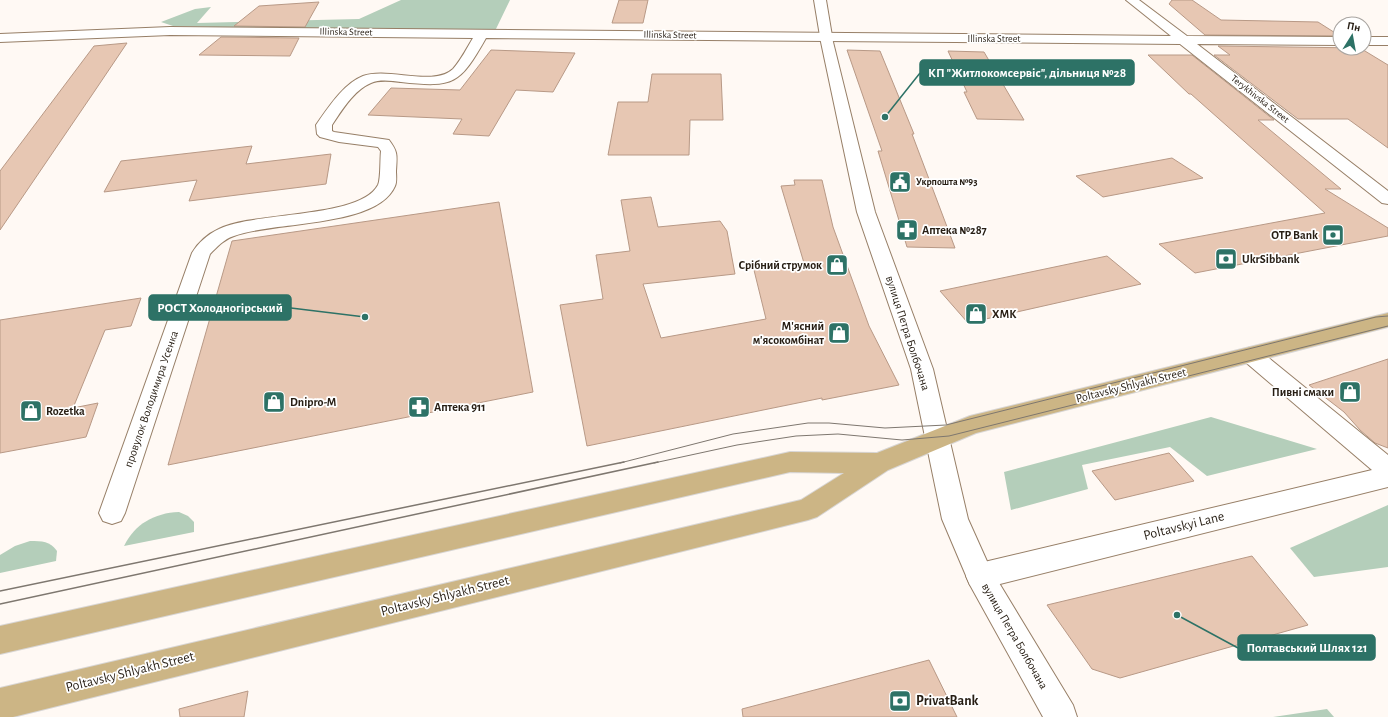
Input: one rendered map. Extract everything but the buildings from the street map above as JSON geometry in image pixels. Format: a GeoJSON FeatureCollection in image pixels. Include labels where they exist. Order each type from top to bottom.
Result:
{"type":"FeatureCollection","features":[{"type":"Feature","properties":{"kind":"main road","name":"Poltavsky Shlyakh Street"},"geometry":{"type":"LineString","coordinates":[[0,704],[808,509],[879,463],[938,437],[970,425],[1388,320]]}},
{"type":"Feature","properties":{"kind":"main road","name":"Poltavsky Shlyakh Street"},"geometry":{"type":"LineString","coordinates":[[0,640],[790,462],[879,463]]}},
{"type":"Feature","properties":{"kind":"street","name":"вулиця Петра Болбочана"},"geometry":{"type":"LineString","coordinates":[[820,0],[826,37],[866,212],[922,369],[955,519],[980,576],[1060,717]]}},
{"type":"Feature","properties":{"kind":"street","name":"Terykhivska Street"},"geometry":{"type":"LineString","coordinates":[[1132,0],[1388,199]]}},
{"type":"Feature","properties":{"kind":"street","name":"Illinska Street"},"geometry":{"type":"LineString","coordinates":[[0,38],[170,31],[1332,41]]}},
{"type":"Feature","properties":{"kind":"street","name":"провулок Володимира Усенка"},"geometry":{"type":"LineString","coordinates":[[112,513],[201,253],[212,241],[226,232],[248,226],[352,210],[373,202],[387,185],[389,151],[383,143],[335,137],[325,134],[324,125],[360,83],[368,79],[382,78],[430,80],[446,78],[457,74],[482,33]]}},
{"type":"Feature","properties":{"kind":"street"},"geometry":{"type":"LineString","coordinates":[[1372,41],[1388,41]]}},
{"type":"Feature","properties":{"kind":"street"},"geometry":{"type":"LineString","coordinates":[[1251,355],[1388,469]]}},
{"type":"Feature","properties":{"kind":"street","name":"Poltavskyi Lane"},"geometry":{"type":"LineString","coordinates":[[980,576],[1388,477]]}},
{"type":"Feature","properties":{"kind":"green space"},"geometry":{"type":"Polygon","coordinates":[[[401,0],[510,0],[495,31],[343,30],[173,26],[161,22],[195,9],[211,7],[197,23],[359,19],[401,0]]]}},
{"type":"Feature","properties":{"kind":"green space"},"geometry":{"type":"Polygon","coordinates":[[[1211,417],[1317,449],[1207,476],[1170,447],[1082,465],[1088,489],[1011,510],[1004,472],[1211,417]]]}},
{"type":"Feature","properties":{"kind":"green space"},"geometry":{"type":"Polygon","coordinates":[[[1388,505],[1388,567],[1314,577],[1290,548],[1388,505]]]}},
{"type":"Feature","properties":{"kind":"green space"},"geometry":{"type":"Polygon","coordinates":[[[179,512],[188,516],[194,522],[194,532],[124,546],[128,538],[146,521],[161,515],[179,512]]]}},
{"type":"Feature","properties":{"kind":"green space"},"geometry":{"type":"Polygon","coordinates":[[[30,541],[49,543],[52,545],[57,551],[56,561],[0,573],[0,555],[15,546],[30,541]]]}},
{"type":"Feature","properties":{"kind":"green space"},"geometry":{"type":"Polygon","coordinates":[[[1327,709],[1334,717],[1273,717],[1327,709]]]}},
{"type":"Feature","properties":{"kind":"tram line"},"geometry":{"type":"LineString","coordinates":[[623,462],[733,434],[808,423],[829,423],[885,428],[946,425],[1376,317],[1388,316]]}},
{"type":"Feature","properties":{"kind":"tram line"},"geometry":{"type":"LineString","coordinates":[[654,463],[737,445],[796,436],[838,434],[902,440],[949,436],[1388,326]]}},
{"type":"Feature","properties":{"kind":"tram line"},"geometry":{"type":"LineString","coordinates":[[0,591],[623,462]]}},
{"type":"Feature","properties":{"kind":"tram line"},"geometry":{"type":"LineString","coordinates":[[0,604],[658,462]]}},
{"type":"Feature","properties":{"kind":"place","name":"КП \"Житлокомсервіс\", дільниця №28"},"geometry":{"type":"Point","coordinates":[885,117]}},
{"type":"Feature","properties":{"kind":"place","name":"Укрпошта №93"},"geometry":{"type":"Point","coordinates":[900,182]}},
{"type":"Feature","properties":{"kind":"place","name":"Аптека №287"},"geometry":{"type":"Point","coordinates":[907,230]}},
{"type":"Feature","properties":{"kind":"place","name":"OTP Bank"},"geometry":{"type":"Point","coordinates":[1333,235]}},
{"type":"Feature","properties":{"kind":"place","name":"UkrSibbank"},"geometry":{"type":"Point","coordinates":[1226,259]}},
{"type":"Feature","properties":{"kind":"place","name":"Срібний струмок"},"geometry":{"type":"Point","coordinates":[837,265]}},
{"type":"Feature","properties":{"kind":"place","name":"ХМК"},"geometry":{"type":"Point","coordinates":[976,314]}},
{"type":"Feature","properties":{"kind":"place","name":"РОСТ Холодногірський"},"geometry":{"type":"Point","coordinates":[365,317]}},
{"type":"Feature","properties":{"kind":"place","name":"М'ясний м'ясокомбінат"},"geometry":{"type":"Point","coordinates":[839,333]}},
{"type":"Feature","properties":{"kind":"place","name":"Пивні смаки"},"geometry":{"type":"Point","coordinates":[1350,392]}},
{"type":"Feature","properties":{"kind":"place","name":"Dnipro-M"},"geometry":{"type":"Point","coordinates":[274,402]}},
{"type":"Feature","properties":{"kind":"place","name":"Аптека 911"},"geometry":{"type":"Point","coordinates":[419,407]}},
{"type":"Feature","properties":{"kind":"place","name":"Rozetka"},"geometry":{"type":"Point","coordinates":[31,411]}},
{"type":"Feature","properties":{"kind":"place","name":"Полтавський Шлях 121"},"geometry":{"type":"Point","coordinates":[1177,615]}},
{"type":"Feature","properties":{"kind":"place","name":"PrivatBank"},"geometry":{"type":"Point","coordinates":[900,701]}}]}
